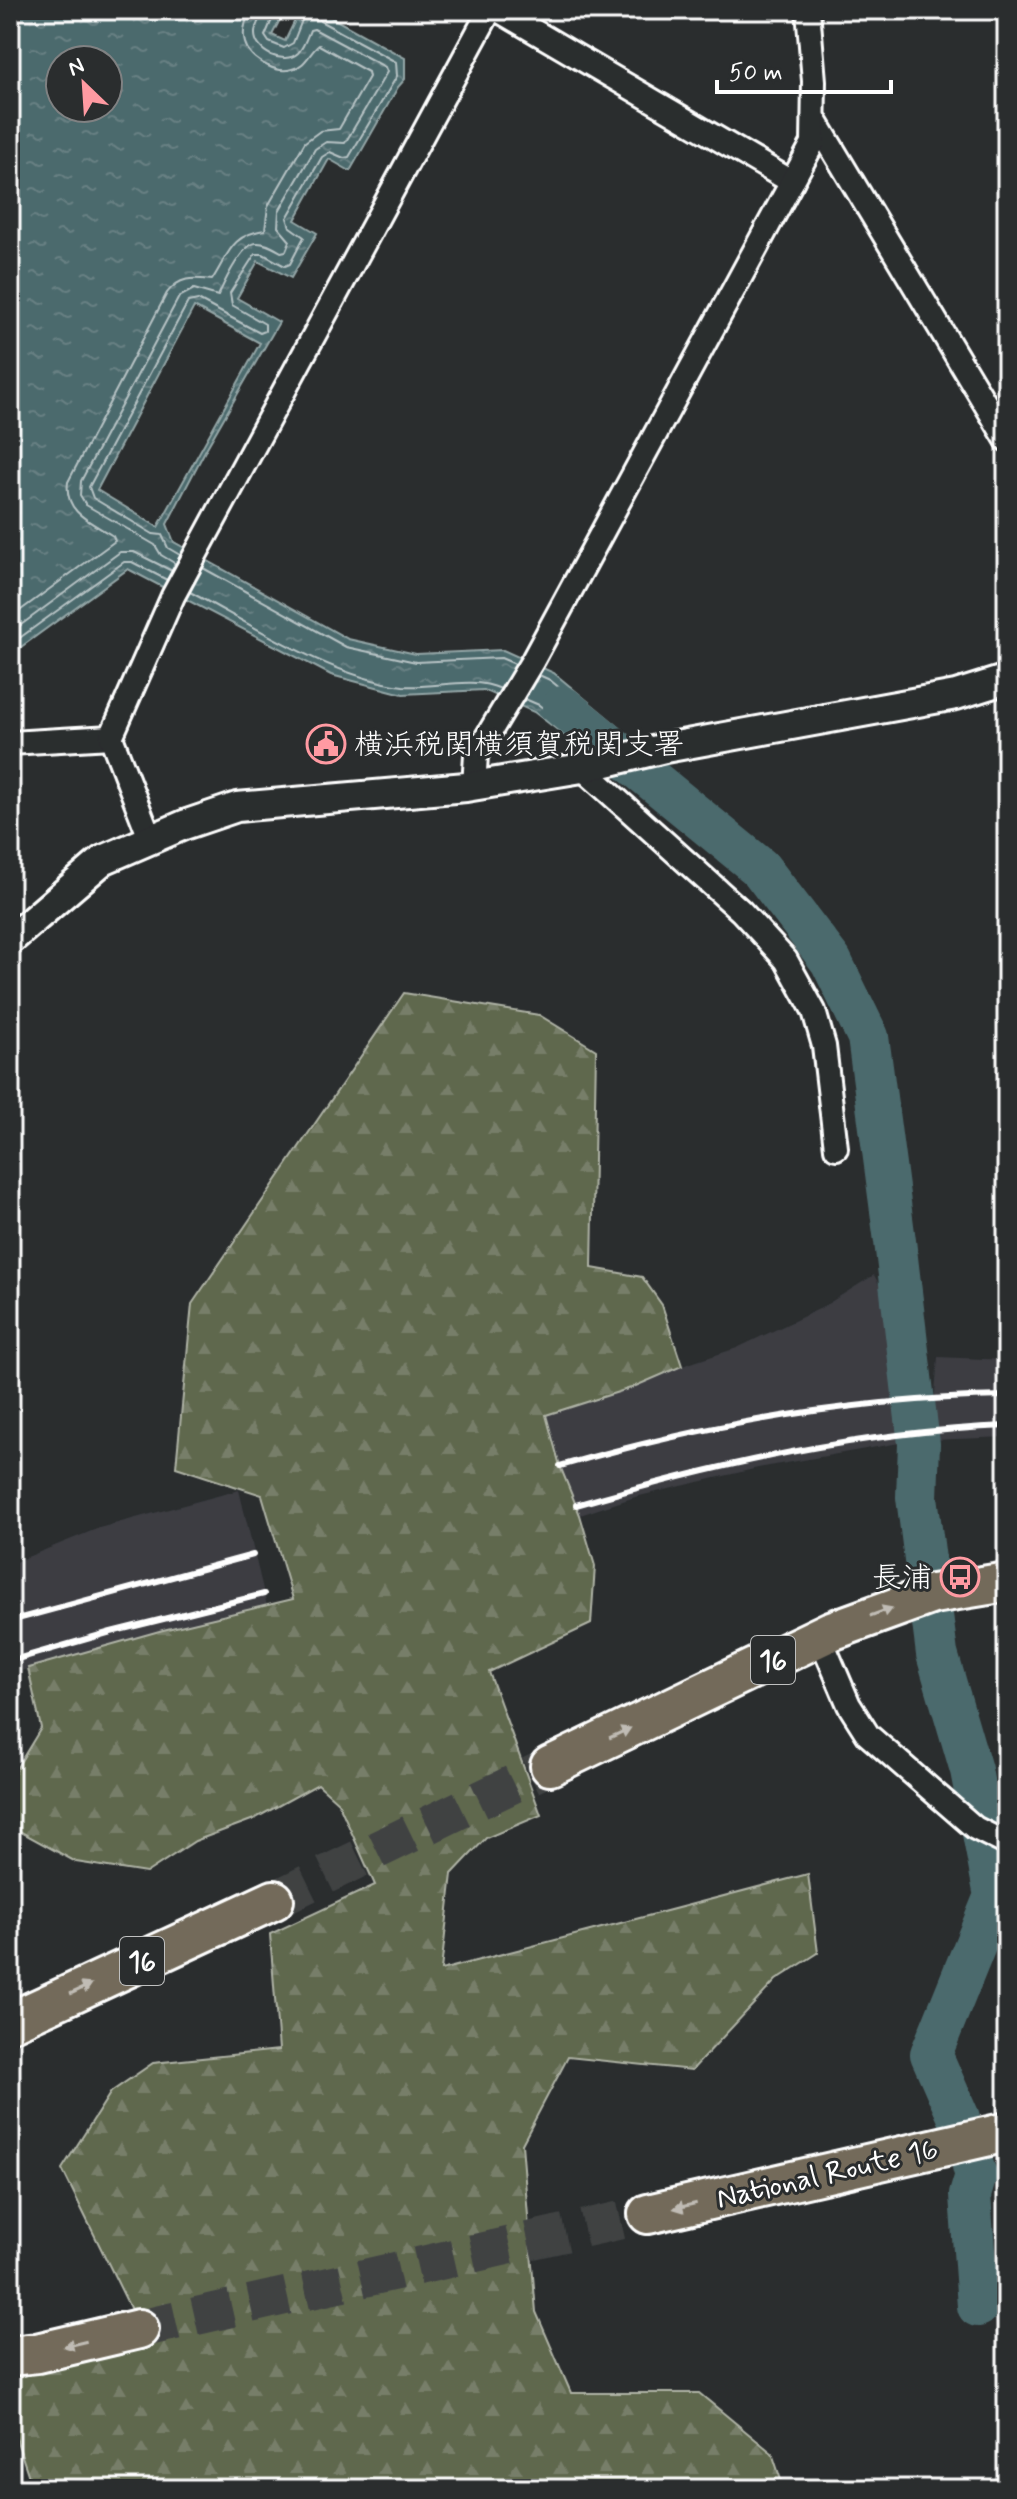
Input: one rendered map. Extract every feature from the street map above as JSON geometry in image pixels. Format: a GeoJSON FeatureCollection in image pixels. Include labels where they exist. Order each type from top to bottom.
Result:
{"type":"FeatureCollection","features":[{"type":"Feature","properties":{"kind":"highway","name":"16"},"geometry":{"type":"LineString","coordinates":[[550,1766],[876,1613],[933,1594],[1007,1582]]}},
{"type":"Feature","properties":{"kind":"highway","name":"16"},"geometry":{"type":"LineString","coordinates":[[10,2022],[274,1900]]}},
{"type":"Feature","properties":{"kind":"highway","name":"National Route 16"},"geometry":{"type":"LineString","coordinates":[[648,2214],[1007,2132]]}},
{"type":"Feature","properties":{"kind":"highway"},"geometry":{"type":"LineString","coordinates":[[10,2356],[37,2353],[139,2329]]}},
{"type":"Feature","properties":{"kind":"street"},"geometry":{"type":"LineString","coordinates":[[150,838],[111,737],[173,596],[490,10]]}},
{"type":"Feature","properties":{"kind":"street"},"geometry":{"type":"LineString","coordinates":[[498,10],[792,182]]}},
{"type":"Feature","properties":{"kind":"street"},"geometry":{"type":"LineString","coordinates":[[474,786],[476,755],[533,660],[813,143],[814,81],[808,10]]}},
{"type":"Feature","properties":{"kind":"street"},"geometry":{"type":"LineString","coordinates":[[814,117],[1007,440]]}},
{"type":"Feature","properties":{"kind":"street"},"geometry":{"type":"LineString","coordinates":[[10,940],[103,860],[150,838],[237,807],[474,786],[956,695],[1007,679]]}},
{"type":"Feature","properties":{"kind":"street"},"geometry":{"type":"LineString","coordinates":[[10,743],[111,737]]}},
{"type":"Feature","properties":{"kind":"street"},"geometry":{"type":"LineString","coordinates":[[589,766],[741,911],[786,960],[814,1011],[824,1046],[836,1148]]}},
{"type":"Feature","properties":{"kind":"street"},"geometry":{"type":"LineString","coordinates":[[820,1637],[849,1705],[868,1735],[975,1828],[1007,1844]]}},
{"type":"Feature","properties":{"kind":"shaded area"},"geometry":{"type":"Polygon","coordinates":[[[874,1275],[892,1308],[900,1357],[899,1401],[905,1442],[758,1468],[635,1497],[580,1515],[560,1466],[546,1415],[631,1388],[682,1366],[737,1348],[821,1308],[874,1275]]]}},
{"type":"Feature","properties":{"kind":"shaded area"},"geometry":{"type":"Polygon","coordinates":[[[938,1357],[1007,1360],[1007,1437],[931,1440],[938,1357]]]}},
{"type":"Feature","properties":{"kind":"shaded area"},"geometry":{"type":"Polygon","coordinates":[[[239,1490],[267,1606],[163,1630],[10,1674],[10,1564],[99,1528],[239,1490]]]}},
{"type":"Feature","properties":{"kind":"green space"},"geometry":{"type":"Polygon","coordinates":[[[404,993],[539,1015],[596,1050],[592,1268],[642,1277],[662,1305],[682,1366],[631,1388],[546,1415],[560,1466],[580,1515],[595,1566],[591,1624],[489,1672],[541,1815],[486,1838],[452,1874],[441,1970],[808,1874],[818,1953],[776,1980],[692,2070],[568,2057],[522,2144],[536,2312],[571,2393],[699,2393],[772,2453],[784,2489],[33,2489],[10,2420],[10,2382],[138,2324],[62,2169],[111,2092],[153,2063],[279,2050],[270,1934],[375,1885],[338,1802],[318,1784],[254,1819],[195,1841],[146,1873],[76,1862],[10,1826],[10,1779],[41,1728],[28,1668],[163,1630],[293,1599],[262,1495],[176,1467],[192,1304],[404,993]]]}},
{"type":"Feature","properties":{"kind":"water"},"geometry":{"type":"Polygon","coordinates":[[[10,10],[285,10],[272,35],[285,41],[300,10],[318,10],[405,58],[405,79],[350,171],[329,159],[295,220],[317,233],[291,278],[258,261],[237,298],[279,322],[167,524],[174,542],[348,639],[416,654],[503,650],[554,673],[630,736],[581,748],[534,712],[484,690],[403,694],[331,675],[128,569],[10,655],[10,10]],[[194,307],[97,490],[158,527],[260,343],[194,307]]]}},
{"type":"Feature","properties":{"kind":"waterway"},"geometry":{"type":"LineString","coordinates":[[563,707],[760,868],[831,961],[868,1037],[919,1444],[917,1497],[937,1654],[971,1770],[995,1896],[931,2054],[959,2118]]}},
{"type":"Feature","properties":{"kind":"waterway"},"geometry":{"type":"LineString","coordinates":[[973,2166],[976,2175],[970,2195],[978,2306]]}},
{"type":"Feature","properties":{"kind":"tunnel"},"geometry":{"type":"LineString","coordinates":[[274,1900],[550,1766]]}},
{"type":"Feature","properties":{"kind":"tunnel"},"geometry":{"type":"LineString","coordinates":[[139,2329],[648,2214]]}},
{"type":"Feature","properties":{"kind":"railway"},"geometry":{"type":"LineString","coordinates":[[560,1466],[670,1438],[782,1416],[894,1402],[1007,1396]]}},
{"type":"Feature","properties":{"kind":"railway"},"geometry":{"type":"LineString","coordinates":[[576,1505],[789,1452],[897,1435],[1007,1426]]}},
{"type":"Feature","properties":{"kind":"railway"},"geometry":{"type":"LineString","coordinates":[[10,1621],[253,1555]]}},
{"type":"Feature","properties":{"kind":"railway"},"geometry":{"type":"LineString","coordinates":[[10,1661],[264,1594]]}},
{"type":"Feature","properties":{"kind":"place","name":"横浜税関横須賀税関支署"},"geometry":{"type":"Point","coordinates":[326,744]}},
{"type":"Feature","properties":{"kind":"place","name":"長浦"},"geometry":{"type":"Point","coordinates":[960,1577]}}]}
